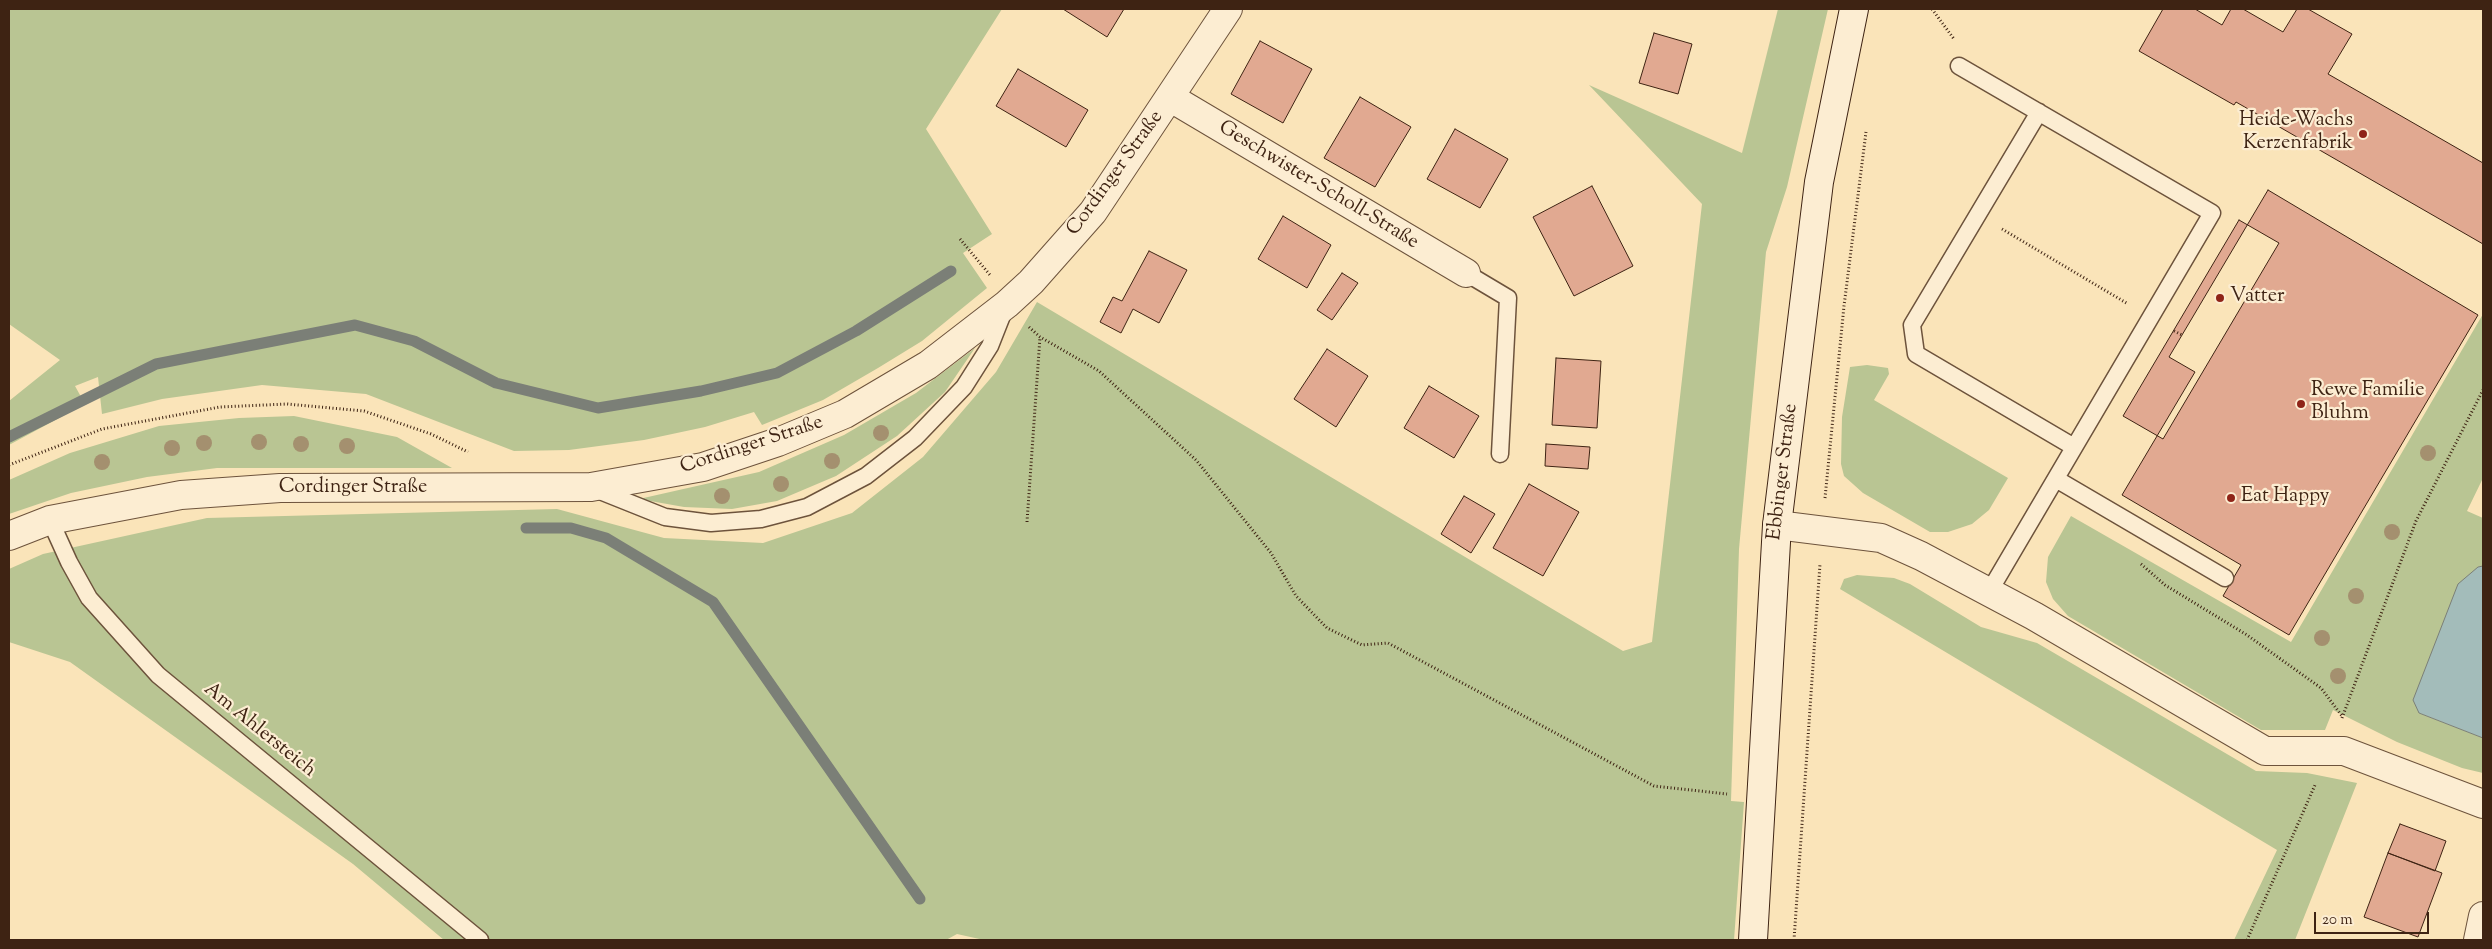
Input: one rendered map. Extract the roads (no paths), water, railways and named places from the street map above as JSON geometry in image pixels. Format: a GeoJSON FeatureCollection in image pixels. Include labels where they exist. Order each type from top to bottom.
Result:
{"type":"FeatureCollection","features":[{"type":"Feature","properties":{"kind":"street","name":"Cordinger Straße"},"geometry":{"type":"LineString","coordinates":[[9,536],[50,520],[181,494],[280,488],[591,487],[703,467],[778,442],[845,414],[928,365],[1007,304],[1031,282],[1093,212],[1171,98],[1228,9]]}},
{"type":"Feature","properties":{"kind":"street","name":"Ebbinger Straße"},"geometry":{"type":"LineString","coordinates":[[1753,940],[1777,525],[1819,182],[1854,9]]}},
{"type":"Feature","properties":{"kind":"street","name":"Geschwister-Scholl-Straße"},"geometry":{"type":"LineString","coordinates":[[1171,98],[1466,274]]}},
{"type":"Feature","properties":{"kind":"street"},"geometry":{"type":"LineString","coordinates":[[1777,525],[1881,538],[1989,592],[2265,751],[2344,751],[2483,804]]}},
{"type":"Feature","properties":{"kind":"street"},"geometry":{"type":"LineString","coordinates":[[2478,940],[2483,916]]}},
{"type":"Feature","properties":{"kind":"lane"},"geometry":{"type":"LineString","coordinates":[[1959,66],[2212,214],[1989,592]]}},
{"type":"Feature","properties":{"kind":"lane"},"geometry":{"type":"LineString","coordinates":[[2038,112],[1912,325],[1916,354],[2074,447]]}},
{"type":"Feature","properties":{"kind":"lane"},"geometry":{"type":"LineString","coordinates":[[1466,274],[1508,298],[1500,454]]}},
{"type":"Feature","properties":{"kind":"lane"},"geometry":{"type":"LineString","coordinates":[[591,487],[665,517],[711,523],[762,519],[807,507],[866,476],[914,438],[964,387],[990,346],[1007,304]]}},
{"type":"Feature","properties":{"kind":"lane"},"geometry":{"type":"LineString","coordinates":[[2056,479],[2225,578]]}},
{"type":"Feature","properties":{"kind":"lane","name":"Am Ahlersteich"},"geometry":{"type":"LineString","coordinates":[[50,520],[69,562],[89,598],[158,675],[480,940]]}},
{"type":"Feature","properties":{"kind":"water"},"geometry":{"type":"Polygon","coordinates":[[[2483,566],[2483,738],[2419,713],[2413,700],[2458,584],[2478,567],[2483,566]]]}},
{"type":"Feature","properties":{"kind":"waterway"},"geometry":{"type":"LineString","coordinates":[[9,437],[156,364],[355,325],[414,341],[496,383],[598,408],[701,391],[777,373],[856,331],[951,271]]}},
{"type":"Feature","properties":{"kind":"waterway"},"geometry":{"type":"LineString","coordinates":[[526,528],[571,528],[606,538],[713,602],[920,899]]}},
{"type":"Feature","properties":{"kind":"place","name":"Heide-Wachs Kerzenfabrik"},"geometry":{"type":"Point","coordinates":[2363,134]}},
{"type":"Feature","properties":{"kind":"place","name":"Vatter"},"geometry":{"type":"Point","coordinates":[2220,298]}},
{"type":"Feature","properties":{"kind":"place","name":"Rewe Familie Bluhm"},"geometry":{"type":"Point","coordinates":[2301,404]}},
{"type":"Feature","properties":{"kind":"place","name":"Eat Happy"},"geometry":{"type":"Point","coordinates":[2231,498]}}]}
